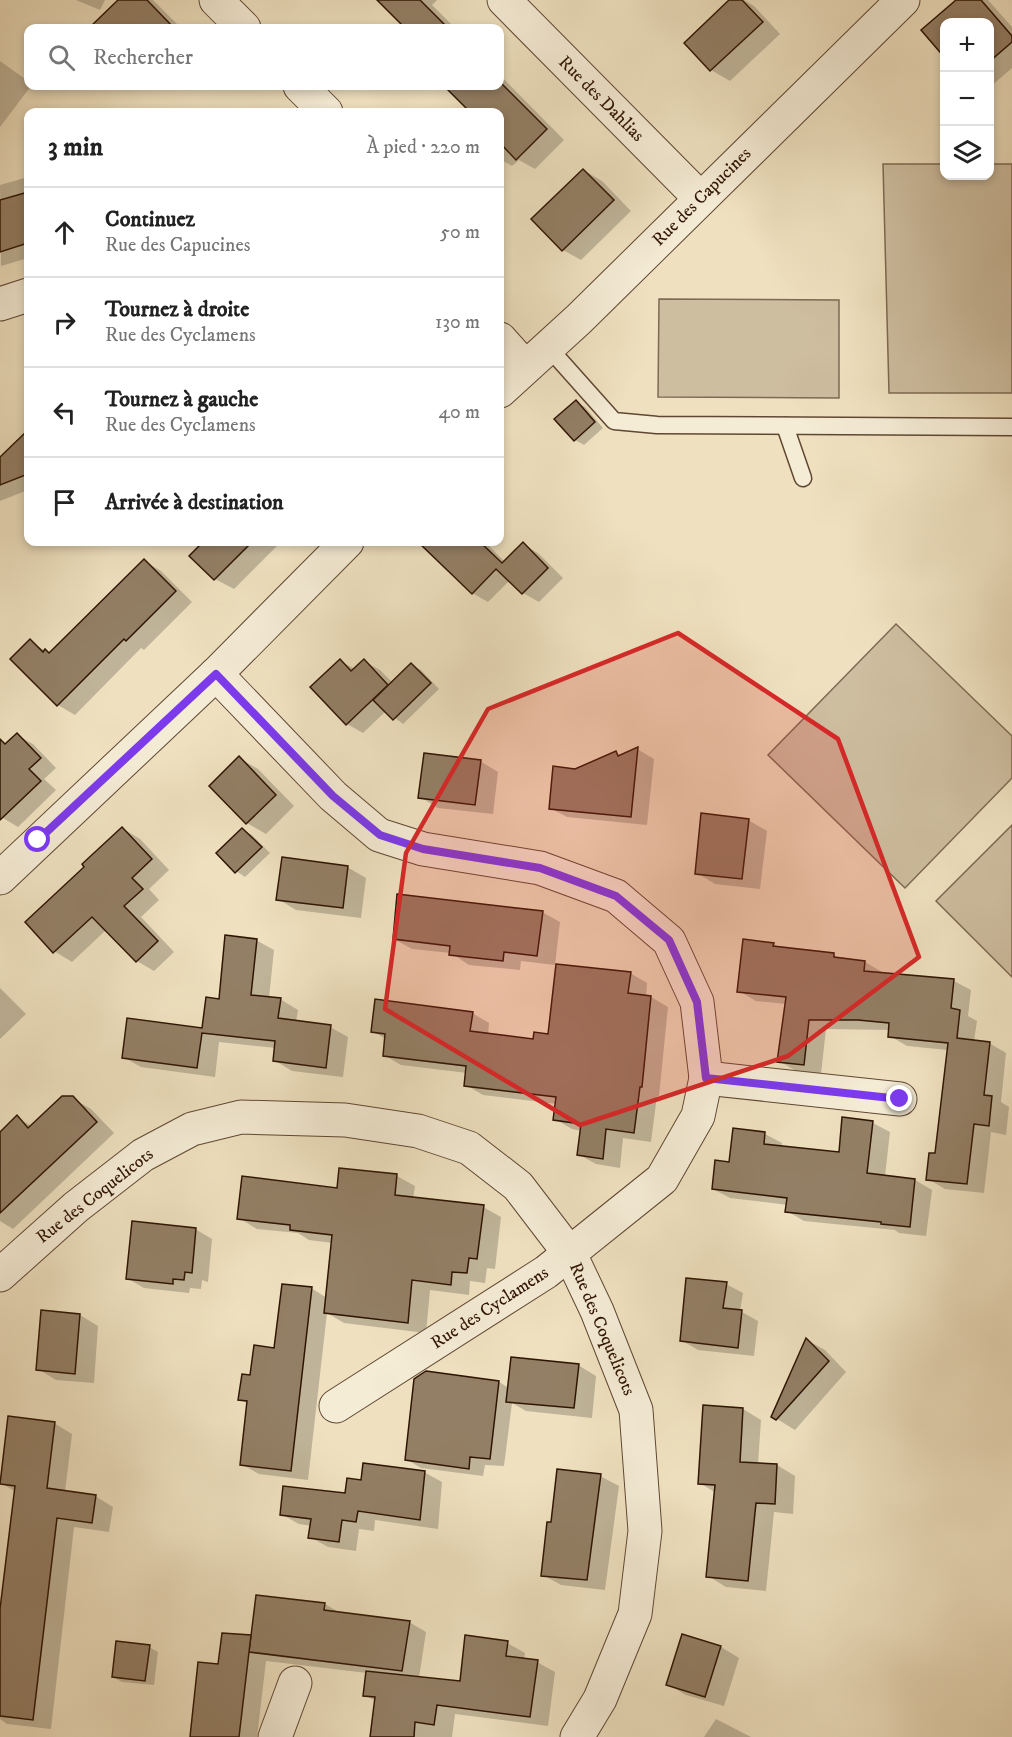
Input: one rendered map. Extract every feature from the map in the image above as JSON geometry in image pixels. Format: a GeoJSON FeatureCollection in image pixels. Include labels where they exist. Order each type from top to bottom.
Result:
{"type":"FeatureCollection","features":[{"type":"Feature","properties":{"kind":"street"},"geometry":{"type":"LineString","coordinates":[[216,0],[240,24]]}},
{"type":"Feature","properties":{"kind":"street","name":"Rue des Dahlias"},"geometry":{"type":"LineString","coordinates":[[504,0],[700,198]]}},
{"type":"Feature","properties":{"kind":"street","name":"Rue des Capucines"},"geometry":{"type":"LineString","coordinates":[[504,387],[579,319],[903,0]]}},
{"type":"Feature","properties":{"kind":"street"},"geometry":{"type":"LineString","coordinates":[[304,90],[322,108]]}},
{"type":"Feature","properties":{"kind":"street"},"geometry":{"type":"LineString","coordinates":[[0,304],[24,296]]}},
{"type":"Feature","properties":{"kind":"street"},"geometry":{"type":"LineString","coordinates":[[504,341],[536,357]]}},
{"type":"Feature","properties":{"kind":"street"},"geometry":{"type":"LineString","coordinates":[[0,878],[216,674],[343,546]]}},
{"type":"Feature","properties":{"kind":"street","name":"Rue des Cyclamens"},"geometry":{"type":"LineString","coordinates":[[216,674],[333,796],[380,835],[423,849],[540,868],[616,896],[669,940],[697,1002],[706,1078],[699,1116],[662,1179],[546,1272],[336,1406]]}},
{"type":"Feature","properties":{"kind":"street"},"geometry":{"type":"LineString","coordinates":[[706,1078],[900,1099]]}},
{"type":"Feature","properties":{"kind":"street","name":"Rue des Coquelicots"},"geometry":{"type":"LineString","coordinates":[[0,1275],[76,1207],[143,1155],[192,1129],[241,1117],[345,1120],[418,1131],[469,1148],[518,1186],[570,1254],[597,1311],[636,1410],[645,1531],[635,1614],[600,1699],[577,1737]]}},
{"type":"Feature","properties":{"kind":"street"},"geometry":{"type":"LineString","coordinates":[[275,1737],[295,1683]]}},
{"type":"Feature","properties":{"kind":"lane"},"geometry":{"type":"LineString","coordinates":[[536,357],[614,421],[657,425],[1012,427]]}},
{"type":"Feature","properties":{"kind":"lane"},"geometry":{"type":"LineString","coordinates":[[785,426],[803,478]]}},
{"type":"Feature","properties":{"kind":"highlighted area"},"geometry":{"type":"Polygon","coordinates":[[[678,633],[838,739],[919,957],[788,1056],[580,1125],[385,1009],[406,853],[488,709],[678,633]]]}},
{"type":"Feature","properties":{"kind":"shaded area"},"geometry":{"type":"Polygon","coordinates":[[[883,164],[940,164],[940,180],[994,180],[994,164],[1012,164],[1012,393],[889,393],[883,164]]]}},
{"type":"Feature","properties":{"kind":"shaded area"},"geometry":{"type":"Polygon","coordinates":[[[659,299],[839,300],[839,398],[658,397],[659,299]]]}},
{"type":"Feature","properties":{"kind":"shaded area"},"geometry":{"type":"Polygon","coordinates":[[[896,624],[1012,736],[1012,778],[905,888],[768,755],[896,624]]]}},
{"type":"Feature","properties":{"kind":"shaded area"},"geometry":{"type":"Polygon","coordinates":[[[1012,825],[1012,977],[936,901],[1012,825]]]}},
{"type":"Feature","properties":{"kind":"building"},"geometry":{"type":"Polygon","coordinates":[[[118,0],[147,0],[170,24],[93,24],[118,0]]]}},
{"type":"Feature","properties":{"kind":"building"},"geometry":{"type":"Polygon","coordinates":[[[377,0],[420,0],[444,24],[401,24],[377,0]]]}},
{"type":"Feature","properties":{"kind":"building"},"geometry":{"type":"Polygon","coordinates":[[[729,0],[742,0],[763,22],[710,71],[684,43],[729,0]]]}},
{"type":"Feature","properties":{"kind":"building"},"geometry":{"type":"Polygon","coordinates":[[[956,0],[981,0],[1012,36],[1012,42],[994,58],[994,18],[940,18],[940,52],[921,30],[956,0]]]}},
{"type":"Feature","properties":{"kind":"building"},"geometry":{"type":"Polygon","coordinates":[[[504,86],[547,129],[516,160],[504,147],[504,108],[466,108],[448,90],[504,90],[504,86]]]}},
{"type":"Feature","properties":{"kind":"building"},"geometry":{"type":"Polygon","coordinates":[[[583,169],[614,200],[562,251],[531,219],[583,169]]]}},
{"type":"Feature","properties":{"kind":"building"},"geometry":{"type":"Polygon","coordinates":[[[24,193],[24,244],[0,252],[0,200],[24,193]]]}},
{"type":"Feature","properties":{"kind":"building"},"geometry":{"type":"Polygon","coordinates":[[[576,400],[595,422],[574,441],[554,419],[576,400]]]}},
{"type":"Feature","properties":{"kind":"building"},"geometry":{"type":"Polygon","coordinates":[[[24,434],[24,476],[0,485],[0,457],[24,434]]]}},
{"type":"Feature","properties":{"kind":"building"},"geometry":{"type":"Polygon","coordinates":[[[523,542],[548,568],[522,594],[496,569],[472,594],[422,546],[484,546],[502,563],[523,542]]]}},
{"type":"Feature","properties":{"kind":"building"},"geometry":{"type":"Polygon","coordinates":[[[199,546],[248,546],[214,580],[189,556],[199,546]]]}},
{"type":"Feature","properties":{"kind":"building"},"geometry":{"type":"Polygon","coordinates":[[[144,559],[176,591],[57,706],[10,659],[30,639],[43,652],[45,649],[49,653],[144,559]]]}},
{"type":"Feature","properties":{"kind":"building"},"geometry":{"type":"Polygon","coordinates":[[[340,659],[351,671],[364,659],[388,685],[346,725],[310,687],[340,659]]]}},
{"type":"Feature","properties":{"kind":"building"},"geometry":{"type":"Polygon","coordinates":[[[411,663],[431,683],[393,720],[373,700],[411,663]]]}},
{"type":"Feature","properties":{"kind":"building"},"geometry":{"type":"Polygon","coordinates":[[[17,733],[41,758],[29,769],[41,781],[0,820],[0,739],[5,744],[17,733]]]}},
{"type":"Feature","properties":{"kind":"building"},"geometry":{"type":"Polygon","coordinates":[[[638,747],[631,817],[549,809],[553,766],[575,769],[616,751],[618,756],[638,747]]]}},
{"type":"Feature","properties":{"kind":"building"},"geometry":{"type":"Polygon","coordinates":[[[424,753],[481,760],[475,805],[418,798],[424,753]]]}},
{"type":"Feature","properties":{"kind":"building"},"geometry":{"type":"Polygon","coordinates":[[[239,756],[276,795],[246,824],[209,786],[239,756]]]}},
{"type":"Feature","properties":{"kind":"building"},"geometry":{"type":"Polygon","coordinates":[[[701,813],[749,819],[742,879],[695,874],[701,813]]]}},
{"type":"Feature","properties":{"kind":"building"},"geometry":{"type":"Polygon","coordinates":[[[122,827],[152,859],[132,878],[143,889],[124,906],[158,941],[136,962],[92,917],[53,953],[25,922],[84,867],[82,864],[122,827]]]}},
{"type":"Feature","properties":{"kind":"building"},"geometry":{"type":"Polygon","coordinates":[[[242,828],[262,847],[235,873],[216,853],[242,828]]]}},
{"type":"Feature","properties":{"kind":"building"},"geometry":{"type":"Polygon","coordinates":[[[282,857],[348,866],[343,908],[276,900],[282,857]]]}},
{"type":"Feature","properties":{"kind":"building"},"geometry":{"type":"Polygon","coordinates":[[[397,894],[543,911],[537,956],[504,952],[503,961],[449,955],[450,946],[393,939],[397,894]]]}},
{"type":"Feature","properties":{"kind":"building"},"geometry":{"type":"Polygon","coordinates":[[[225,935],[257,939],[251,995],[281,998],[278,1018],[331,1025],[326,1068],[273,1061],[275,1041],[202,1033],[197,1068],[122,1058],[127,1018],[202,1028],[206,997],[219,999],[225,935]]]}},
{"type":"Feature","properties":{"kind":"building"},"geometry":{"type":"Polygon","coordinates":[[[743,939],[774,943],[773,946],[834,953],[834,957],[865,961],[864,971],[954,979],[951,1008],[960,1010],[957,1038],[990,1042],[984,1095],[992,1096],[989,1126],[974,1124],[967,1184],[926,1180],[929,1153],[935,1153],[948,1043],[888,1037],[889,1023],[858,1020],[809,1020],[804,1065],[777,1062],[786,997],[737,992],[743,939]]]}},
{"type":"Feature","properties":{"kind":"building"},"geometry":{"type":"Polygon","coordinates":[[[556,964],[631,972],[628,993],[651,996],[642,1087],[640,1087],[634,1133],[606,1129],[603,1159],[577,1155],[581,1124],[553,1120],[556,1097],[464,1086],[466,1066],[383,1056],[385,1034],[371,1032],[375,999],[473,1012],[470,1031],[533,1039],[534,1032],[548,1034],[556,964]]]}},
{"type":"Feature","properties":{"kind":"building"},"geometry":{"type":"Polygon","coordinates":[[[62,1096],[73,1096],[97,1122],[0,1213],[0,1132],[17,1115],[28,1128],[62,1096]]]}},
{"type":"Feature","properties":{"kind":"building"},"geometry":{"type":"Polygon","coordinates":[[[842,1117],[873,1121],[867,1173],[915,1179],[910,1227],[785,1212],[787,1198],[712,1189],[715,1160],[729,1162],[733,1128],[765,1132],[764,1144],[839,1152],[842,1117]]]}},
{"type":"Feature","properties":{"kind":"building"},"geometry":{"type":"Polygon","coordinates":[[[339,1168],[397,1174],[395,1195],[484,1205],[477,1259],[469,1258],[467,1273],[452,1272],[451,1285],[412,1280],[408,1323],[324,1313],[332,1235],[290,1230],[290,1225],[237,1219],[242,1176],[337,1188],[339,1168]]]}},
{"type":"Feature","properties":{"kind":"building"},"geometry":{"type":"Polygon","coordinates":[[[132,1221],[196,1228],[192,1273],[185,1272],[184,1280],[173,1279],[173,1284],[126,1279],[132,1221]]]}},
{"type":"Feature","properties":{"kind":"building"},"geometry":{"type":"Polygon","coordinates":[[[686,1278],[727,1282],[723,1308],[742,1310],[738,1348],[680,1341],[686,1278]]]}},
{"type":"Feature","properties":{"kind":"building"},"geometry":{"type":"Polygon","coordinates":[[[282,1284],[312,1287],[291,1471],[240,1465],[247,1401],[238,1400],[242,1374],[250,1375],[254,1345],[274,1348],[282,1284]]]}},
{"type":"Feature","properties":{"kind":"building"},"geometry":{"type":"Polygon","coordinates":[[[41,1310],[80,1314],[75,1374],[36,1370],[41,1310]]]}},
{"type":"Feature","properties":{"kind":"building"},"geometry":{"type":"Polygon","coordinates":[[[806,1338],[829,1361],[776,1420],[771,1417],[806,1338]]]}},
{"type":"Feature","properties":{"kind":"building"},"geometry":{"type":"Polygon","coordinates":[[[511,1357],[579,1364],[574,1408],[506,1402],[511,1357]]]}},
{"type":"Feature","properties":{"kind":"building"},"geometry":{"type":"Polygon","coordinates":[[[426,1371],[499,1381],[490,1459],[470,1457],[469,1469],[405,1460],[414,1379],[426,1371]]]}},
{"type":"Feature","properties":{"kind":"building"},"geometry":{"type":"Polygon","coordinates":[[[703,1405],[743,1408],[740,1462],[777,1464],[775,1504],[756,1503],[748,1581],[706,1577],[715,1485],[698,1484],[703,1405]]]}},
{"type":"Feature","properties":{"kind":"building"},"geometry":{"type":"Polygon","coordinates":[[[8,1416],[55,1422],[47,1488],[96,1495],[92,1523],[57,1518],[33,1720],[0,1716],[0,1609],[15,1486],[0,1484],[8,1416]]]}},
{"type":"Feature","properties":{"kind":"building"},"geometry":{"type":"Polygon","coordinates":[[[363,1463],[425,1471],[420,1520],[358,1511],[356,1522],[342,1520],[339,1542],[308,1538],[311,1519],[280,1515],[283,1486],[345,1493],[347,1478],[361,1480],[363,1463]]]}},
{"type":"Feature","properties":{"kind":"building"},"geometry":{"type":"Polygon","coordinates":[[[557,1469],[601,1474],[587,1580],[541,1576],[547,1522],[551,1522],[557,1469]]]}},
{"type":"Feature","properties":{"kind":"building"},"geometry":{"type":"Polygon","coordinates":[[[256,1595],[325,1603],[324,1610],[410,1621],[402,1671],[249,1652],[256,1595]]]}},
{"type":"Feature","properties":{"kind":"building"},"geometry":{"type":"Polygon","coordinates":[[[222,1633],[251,1635],[239,1737],[190,1737],[198,1662],[218,1664],[222,1633]]]}},
{"type":"Feature","properties":{"kind":"building"},"geometry":{"type":"Polygon","coordinates":[[[682,1634],[721,1646],[705,1697],[666,1685],[682,1634]]]}},
{"type":"Feature","properties":{"kind":"building"},"geometry":{"type":"Polygon","coordinates":[[[465,1635],[508,1641],[506,1656],[538,1660],[530,1717],[437,1705],[434,1725],[415,1722],[414,1737],[370,1737],[375,1697],[363,1696],[366,1671],[460,1681],[465,1635]]]}},
{"type":"Feature","properties":{"kind":"building"},"geometry":{"type":"Polygon","coordinates":[[[116,1641],[150,1645],[145,1681],[112,1677],[116,1641]]]}},
{"type":"Feature","properties":{"kind":"route"},"geometry":{"type":"LineString","coordinates":[[38,840],[216,674],[333,796],[380,835],[423,849],[540,868],[616,896],[669,940],[697,1002],[706,1078],[900,1099]]}}]}
